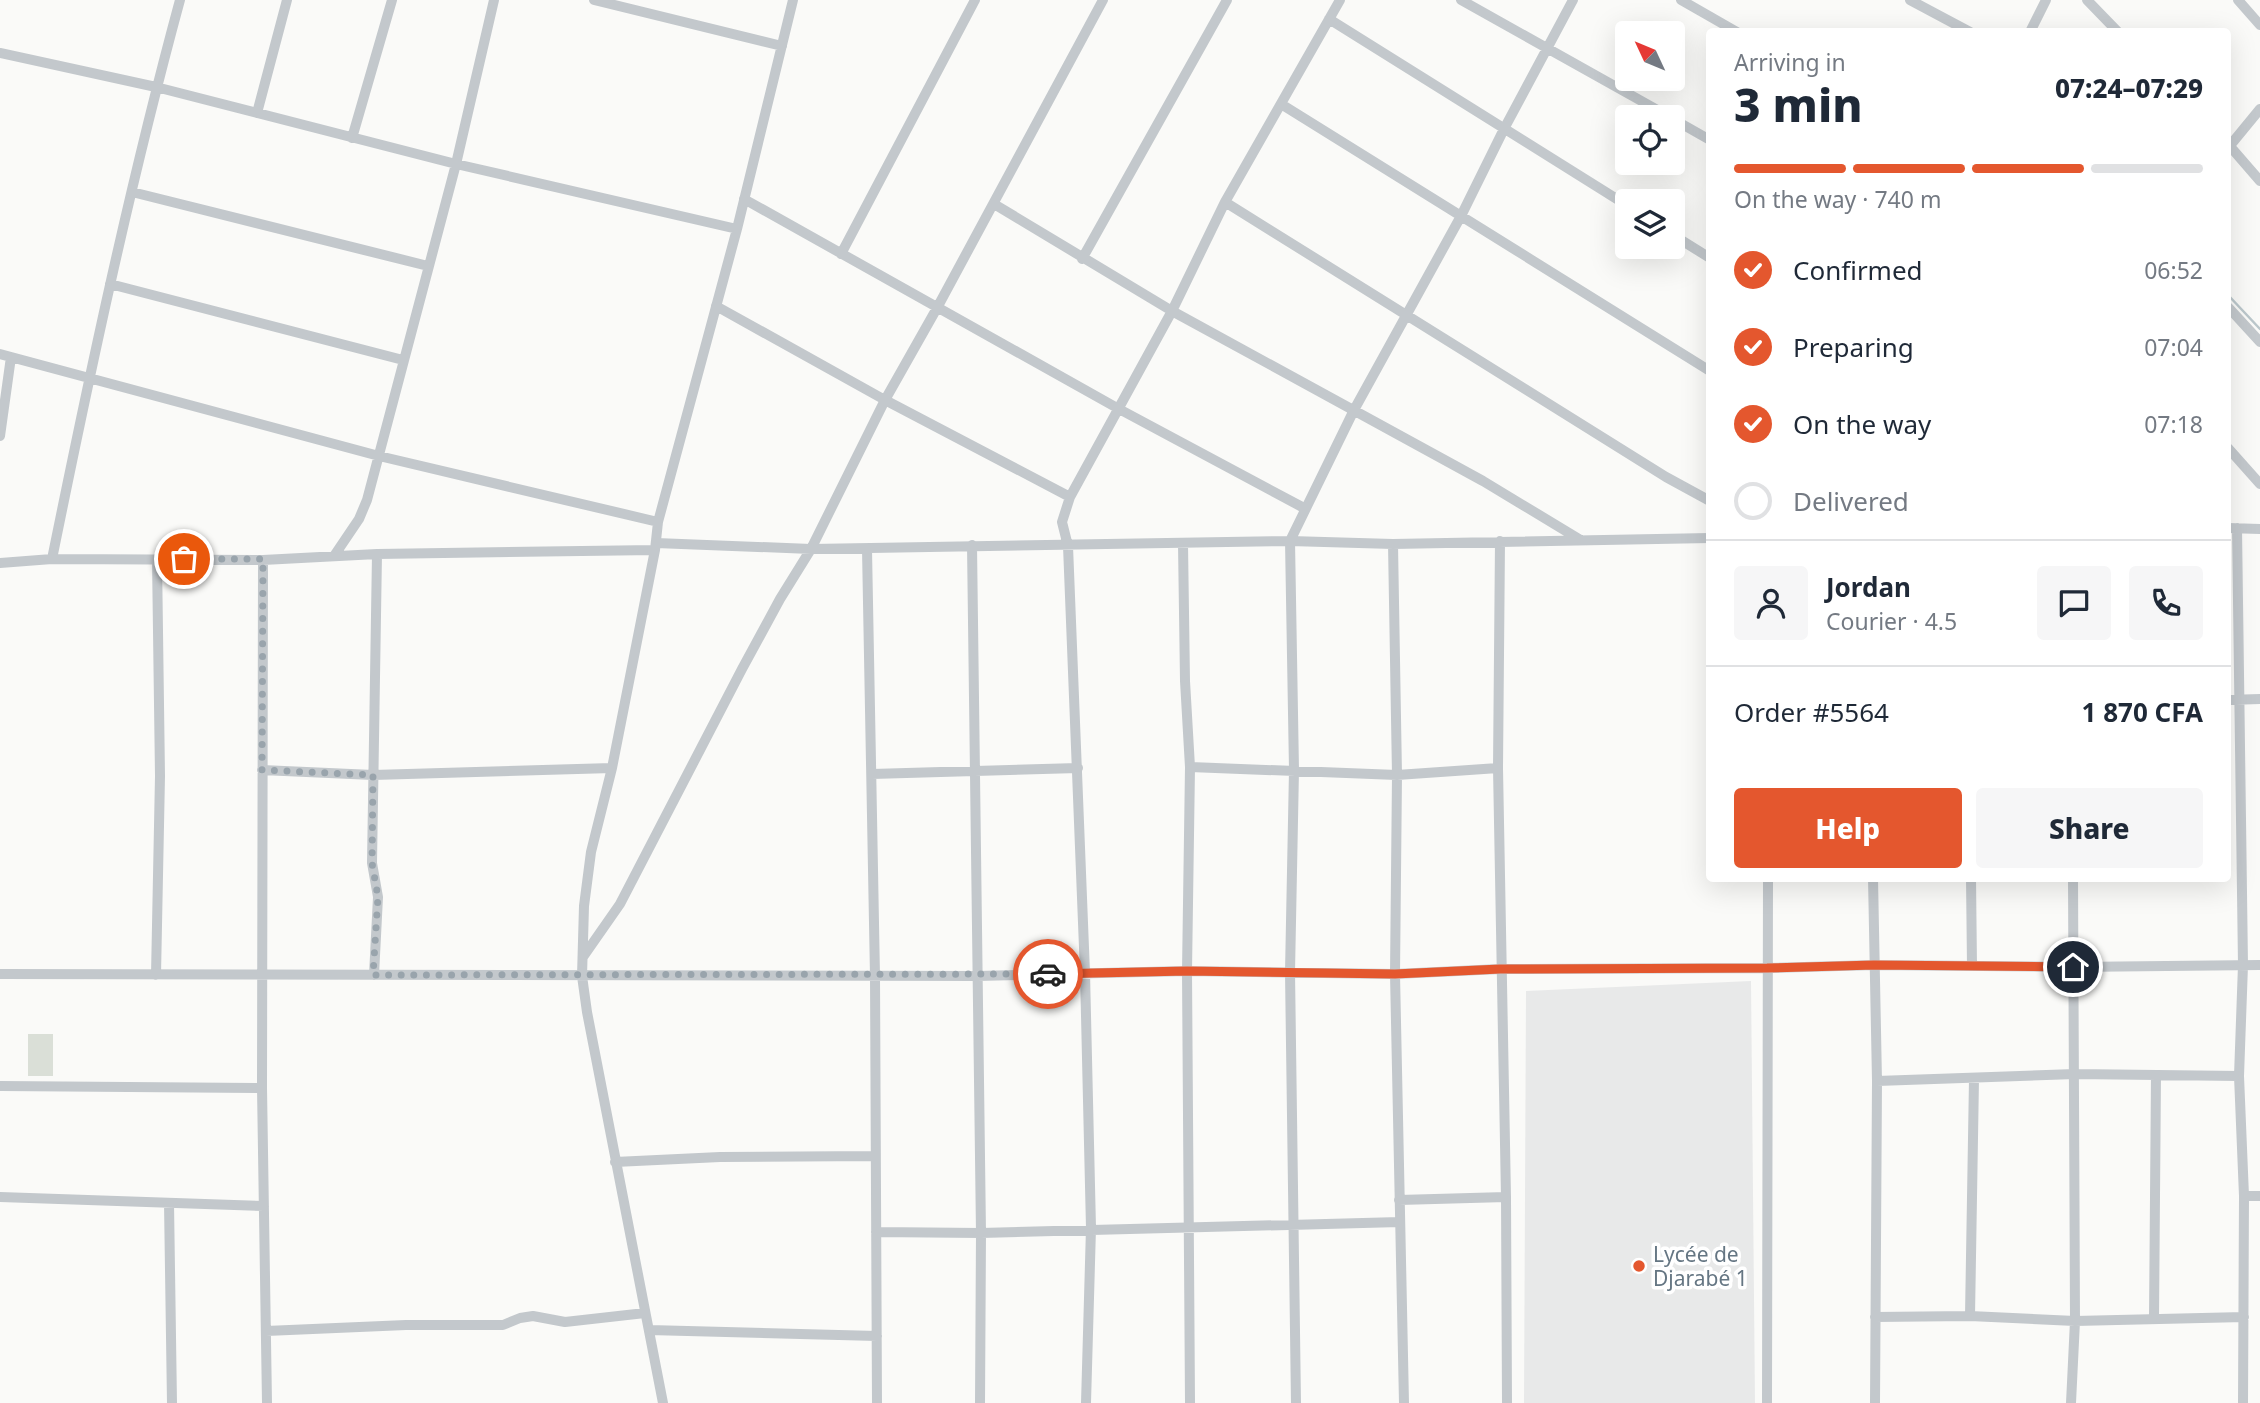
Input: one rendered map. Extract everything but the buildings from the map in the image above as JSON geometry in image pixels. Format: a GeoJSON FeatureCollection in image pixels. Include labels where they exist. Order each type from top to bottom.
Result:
{"type":"FeatureCollection","features":[{"type":"Feature","properties":{"kind":"street"},"geometry":{"type":"LineString","coordinates":[[52,559],[110,284],[156,87],[180,0]]}},
{"type":"Feature","properties":{"kind":"street"},"geometry":{"type":"LineString","coordinates":[[257,113],[287,0]]}},
{"type":"Feature","properties":{"kind":"street"},"geometry":{"type":"LineString","coordinates":[[352,138],[392,0]]}},
{"type":"Feature","properties":{"kind":"street"},"geometry":{"type":"LineString","coordinates":[[334,556],[359,519],[367,500],[456,163],[494,0]]}},
{"type":"Feature","properties":{"kind":"street"},"geometry":{"type":"LineString","coordinates":[[594,0],[782,46]]}},
{"type":"Feature","properties":{"kind":"street"},"geometry":{"type":"LineString","coordinates":[[663,1403],[615,1162],[582,976],[584,906],[591,852],[612,768],[656,547],[658,522],[737,229],[793,0]]}},
{"type":"Feature","properties":{"kind":"street"},"geometry":{"type":"LineString","coordinates":[[841,254],[975,0]]}},
{"type":"Feature","properties":{"kind":"street"},"geometry":{"type":"LineString","coordinates":[[583,957],[620,904],[724,702],[780,599],[811,549],[885,400],[937,309],[1103,0]]}},
{"type":"Feature","properties":{"kind":"street"},"geometry":{"type":"LineString","coordinates":[[1082,258],[1227,0]]}},
{"type":"Feature","properties":{"kind":"street"},"geometry":{"type":"LineString","coordinates":[[1086,1403],[1091,1228],[1085,974],[1068,546],[1062,522],[1070,497],[1172,311],[1225,202],[1340,0]]}},
{"type":"Feature","properties":{"kind":"street"},"geometry":{"type":"LineString","coordinates":[[1461,0],[1648,105]]}},
{"type":"Feature","properties":{"kind":"street"},"geometry":{"type":"LineString","coordinates":[[1296,1403],[1290,972],[1294,770],[1290,541],[1354,410],[1461,216],[1573,0]]}},
{"type":"Feature","properties":{"kind":"street"},"geometry":{"type":"LineString","coordinates":[[1681,0],[1730,28]]}},
{"type":"Feature","properties":{"kind":"street"},"geometry":{"type":"LineString","coordinates":[[1910,0],[1962,28]]}},
{"type":"Feature","properties":{"kind":"street"},"geometry":{"type":"LineString","coordinates":[[2032,28],[2046,0]]}},
{"type":"Feature","properties":{"kind":"street"},"geometry":{"type":"LineString","coordinates":[[2087,0],[2114,28]]}},
{"type":"Feature","properties":{"kind":"street"},"geometry":{"type":"LineString","coordinates":[[2238,0],[2260,25]]}},
{"type":"Feature","properties":{"kind":"street"},"geometry":{"type":"LineString","coordinates":[[1329,19],[1615,198]]}},
{"type":"Feature","properties":{"kind":"street"},"geometry":{"type":"LineString","coordinates":[[0,53],[156,87],[352,138],[737,229]]}},
{"type":"Feature","properties":{"kind":"street"},"geometry":{"type":"LineString","coordinates":[[1281,104],[1706,369]]}},
{"type":"Feature","properties":{"kind":"street"},"geometry":{"type":"LineString","coordinates":[[2231,143],[2260,109]]}},
{"type":"Feature","properties":{"kind":"street"},"geometry":{"type":"LineString","coordinates":[[1685,126],[1706,137]]}},
{"type":"Feature","properties":{"kind":"street"},"geometry":{"type":"LineString","coordinates":[[2231,149],[2260,181]]}},
{"type":"Feature","properties":{"kind":"street"},"geometry":{"type":"LineString","coordinates":[[132,192],[428,266]]}},
{"type":"Feature","properties":{"kind":"street"},"geometry":{"type":"LineString","coordinates":[[744,199],[1119,410],[1304,508]]}},
{"type":"Feature","properties":{"kind":"street"},"geometry":{"type":"LineString","coordinates":[[1225,202],[1666,477],[1706,499]]}},
{"type":"Feature","properties":{"kind":"street"},"geometry":{"type":"LineString","coordinates":[[994,204],[1172,311],[1483,481],[1579,539]]}},
{"type":"Feature","properties":{"kind":"street"},"geometry":{"type":"LineString","coordinates":[[1685,242],[1706,256]]}},
{"type":"Feature","properties":{"kind":"street"},"geometry":{"type":"LineString","coordinates":[[110,284],[403,360]]}},
{"type":"Feature","properties":{"kind":"street"},"geometry":{"type":"LineString","coordinates":[[716,306],[885,400],[1070,497]]}},
{"type":"Feature","properties":{"kind":"street"},"geometry":{"type":"LineString","coordinates":[[2231,310],[2260,342]]}},
{"type":"Feature","properties":{"kind":"street"},"geometry":{"type":"LineString","coordinates":[[0,354],[379,456],[658,522]]}},
{"type":"Feature","properties":{"kind":"street"},"geometry":{"type":"LineString","coordinates":[[0,436],[11,357]]}},
{"type":"Feature","properties":{"kind":"street"},"geometry":{"type":"LineString","coordinates":[[2231,451],[2260,484]]}},
{"type":"Feature","properties":{"kind":"street"},"geometry":{"type":"LineString","coordinates":[[2243,1403],[2244,1196],[2239,1076],[2243,965],[2240,700],[2232,528],[2260,529]]}},
{"type":"Feature","properties":{"kind":"street"},"geometry":{"type":"LineString","coordinates":[[0,563],[52,559],[263,559],[656,547],[867,549],[972,545],[1068,546],[1290,541],[1393,544],[1706,538]]}},
{"type":"Feature","properties":{"kind":"street"},"geometry":{"type":"LineString","coordinates":[[1500,541],[1498,768],[1507,1403]]}},
{"type":"Feature","properties":{"kind":"street"},"geometry":{"type":"LineString","coordinates":[[1182,544],[1185,681],[1191,767],[1187,971],[1190,1403]]}},
{"type":"Feature","properties":{"kind":"street"},"geometry":{"type":"LineString","coordinates":[[1393,544],[1395,974],[1404,1403]]}},
{"type":"Feature","properties":{"kind":"street"},"geometry":{"type":"LineString","coordinates":[[972,545],[981,1233],[980,1403]]}},
{"type":"Feature","properties":{"kind":"street"},"geometry":{"type":"LineString","coordinates":[[867,549],[875,976],[877,1403]]}},
{"type":"Feature","properties":{"kind":"street"},"geometry":{"type":"LineString","coordinates":[[373,975],[378,897],[372,863],[377,554]]}},
{"type":"Feature","properties":{"kind":"street"},"geometry":{"type":"LineString","coordinates":[[156,975],[160,776],[157,559]]}},
{"type":"Feature","properties":{"kind":"street"},"geometry":{"type":"LineString","coordinates":[[263,559],[262,1088],[267,1403]]}},
{"type":"Feature","properties":{"kind":"street"},"geometry":{"type":"LineString","coordinates":[[2231,700],[2260,699]]}},
{"type":"Feature","properties":{"kind":"street"},"geometry":{"type":"LineString","coordinates":[[1191,767],[1396,775],[1498,768]]}},
{"type":"Feature","properties":{"kind":"street"},"geometry":{"type":"LineString","coordinates":[[262,770],[373,775],[612,768]]}},
{"type":"Feature","properties":{"kind":"street"},"geometry":{"type":"LineString","coordinates":[[872,774],[1078,768]]}},
{"type":"Feature","properties":{"kind":"street"},"geometry":{"type":"LineString","coordinates":[[1767,1403],[1768,882]]}},
{"type":"Feature","properties":{"kind":"street"},"geometry":{"type":"LineString","coordinates":[[1872,882],[1877,1081],[1875,1403]]}},
{"type":"Feature","properties":{"kind":"street"},"geometry":{"type":"LineString","coordinates":[[1970,882],[1972,966]]}},
{"type":"Feature","properties":{"kind":"street"},"geometry":{"type":"LineString","coordinates":[[2071,1403],[2075,1321],[2073,882]]}},
{"type":"Feature","properties":{"kind":"street"},"geometry":{"type":"LineString","coordinates":[[0,974],[977,976],[1187,971],[1395,974],[1500,969],[1874,965],[2260,965]]}},
{"type":"Feature","properties":{"kind":"street"},"geometry":{"type":"LineString","coordinates":[[1877,1081],[2075,1074],[2239,1076]]}},
{"type":"Feature","properties":{"kind":"street"},"geometry":{"type":"LineString","coordinates":[[2154,1318],[2156,1075]]}},
{"type":"Feature","properties":{"kind":"street"},"geometry":{"type":"LineString","coordinates":[[1970,1316],[1974,1079]]}},
{"type":"Feature","properties":{"kind":"street"},"geometry":{"type":"LineString","coordinates":[[0,1086],[262,1088]]}},
{"type":"Feature","properties":{"kind":"street"},"geometry":{"type":"LineString","coordinates":[[615,1162],[720,1157],[875,1156]]}},
{"type":"Feature","properties":{"kind":"street"},"geometry":{"type":"LineString","coordinates":[[2244,1196],[2260,1196]]}},
{"type":"Feature","properties":{"kind":"street"},"geometry":{"type":"LineString","coordinates":[[0,1197],[264,1206]]}},
{"type":"Feature","properties":{"kind":"street"},"geometry":{"type":"LineString","coordinates":[[1399,1200],[1506,1197]]}},
{"type":"Feature","properties":{"kind":"street"},"geometry":{"type":"LineString","coordinates":[[169,1203],[172,1403]]}},
{"type":"Feature","properties":{"kind":"street"},"geometry":{"type":"LineString","coordinates":[[876,1232],[981,1233],[1091,1228],[1400,1222]]}},
{"type":"Feature","properties":{"kind":"street"},"geometry":{"type":"LineString","coordinates":[[266,1331],[406,1325],[503,1325],[533,1316],[565,1322],[645,1313]]}},
{"type":"Feature","properties":{"kind":"street"},"geometry":{"type":"LineString","coordinates":[[1875,1317],[1970,1316],[2075,1321],[2244,1317]]}},
{"type":"Feature","properties":{"kind":"street"},"geometry":{"type":"LineString","coordinates":[[649,1330],[877,1336]]}},
{"type":"Feature","properties":{"kind":"shaded area","name":"Lycée de Djarabé 1"},"geometry":{"type":"Polygon","coordinates":[[[1751,981],[1755,1403],[1524,1403],[1526,991],[1751,981]]]}},
{"type":"Feature","properties":{"kind":"shaded area"},"geometry":{"type":"Polygon","coordinates":[[[28,1034],[53,1034],[53,1076],[28,1076],[28,1034]]]}},
{"type":"Feature","properties":{"kind":"waterway"},"geometry":{"type":"LineString","coordinates":[[2231,298],[2260,329]]}},
{"type":"Feature","properties":{"kind":"way so far"},"geometry":{"type":"LineString","coordinates":[[184,559],[263,559],[262,770],[373,775],[372,863],[378,897],[373,975],[1048,974]]}},
{"type":"Feature","properties":{"kind":"place","name":"Lycée de Djarabé 1"},"geometry":{"type":"Point","coordinates":[1639,1266]}},
{"type":"Feature","properties":{"kind":"route"},"geometry":{"type":"LineString","coordinates":[[1048,974],[1187,971],[1395,974],[1500,969],[1874,965],[2073,967]]}}]}
